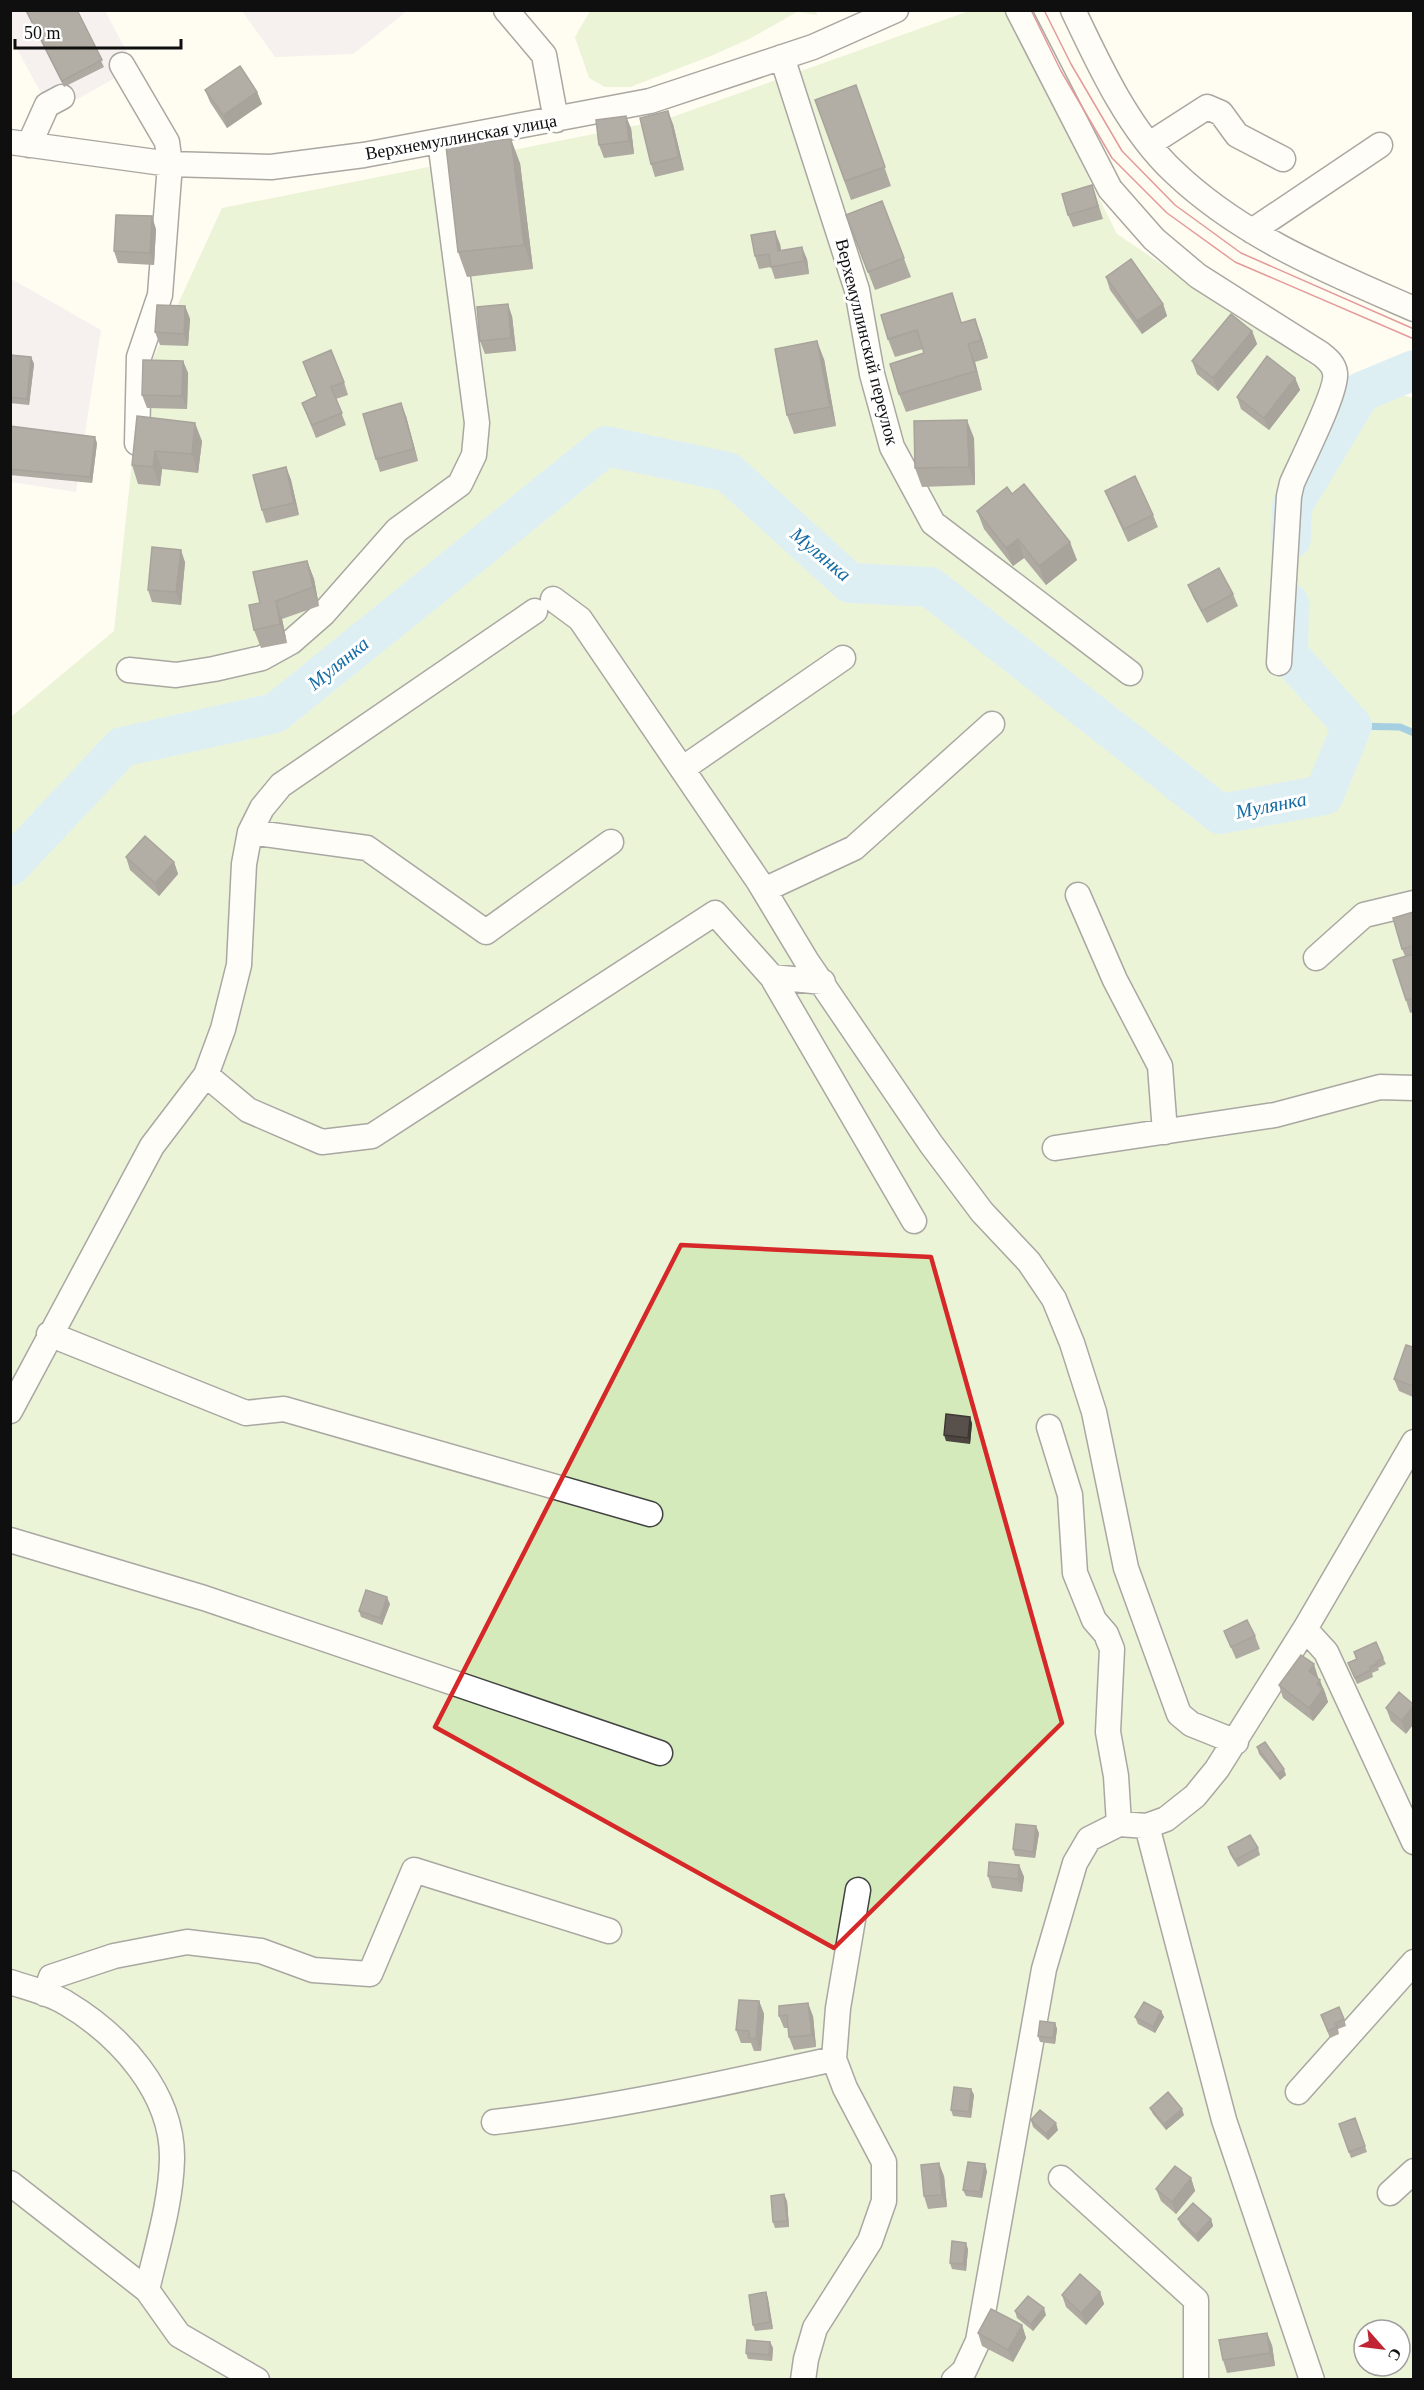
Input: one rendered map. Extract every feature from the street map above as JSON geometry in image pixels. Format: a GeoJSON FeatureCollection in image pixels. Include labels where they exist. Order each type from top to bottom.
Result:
{"type":"FeatureCollection","features":[{"type":"Feature","properties":{"kind":"street"},"geometry":{"type":"LineString","coordinates":[[506,10],[544,55],[556,120]]}},
{"type":"Feature","properties":{"kind":"street","name":"Верхнемуллинская улица"},"geometry":{"type":"LineString","coordinates":[[20,143],[170,164],[271,167],[364,155],[556,120],[650,100],[782,57],[852,20],[896,10]]}},
{"type":"Feature","properties":{"kind":"street"},"geometry":{"type":"LineString","coordinates":[[1018,10],[1110,189],[1154,239],[1198,276],[1321,354],[1331,362],[1336,374],[1331,393],[1292,483],[1289,496],[1279,663]]}},
{"type":"Feature","properties":{"kind":"street"},"geometry":{"type":"LineString","coordinates":[[1074,10],[1105,78],[1172,171],[1217,209],[1277,247],[1413,309]]}},
{"type":"Feature","properties":{"kind":"street","name":"Верхемуллинский переулок"},"geometry":{"type":"LineString","coordinates":[[782,57],[857,290],[872,374],[892,447],[933,523],[1130,673]]}},
{"type":"Feature","properties":{"kind":"street"},"geometry":{"type":"LineString","coordinates":[[122,65],[166,142],[170,164],[160,295],[139,357],[137,443]]}},
{"type":"Feature","properties":{"kind":"street"},"geometry":{"type":"LineString","coordinates":[[20,143],[47,105],[62,97]]}},
{"type":"Feature","properties":{"kind":"street"},"geometry":{"type":"LineString","coordinates":[[1150,143],[1207,107],[1221,113],[1237,135],[1282,159]]}},
{"type":"Feature","properties":{"kind":"street"},"geometry":{"type":"LineString","coordinates":[[129,670],[176,675],[262,658],[291,642],[323,614],[397,530],[460,484],[474,455],[477,423],[440,141]]}},
{"type":"Feature","properties":{"kind":"street"},"geometry":{"type":"LineString","coordinates":[[1252,231],[1380,146]]}},
{"type":"Feature","properties":{"kind":"street"},"geometry":{"type":"LineString","coordinates":[[10,1411],[49,1334],[152,1146],[206,1075],[223,1029],[239,965],[243,925],[244,864],[250,832],[262,808],[281,785],[544,605],[580,620],[764,890],[931,1144],[982,1212],[1029,1262],[1054,1299],[1072,1343],[1094,1412],[1126,1568],[1179,1714],[1191,1724],[1236,1742]]}},
{"type":"Feature","properties":{"kind":"street"},"geometry":{"type":"LineString","coordinates":[[682,769],[843,658]]}},
{"type":"Feature","properties":{"kind":"street"},"geometry":{"type":"LineString","coordinates":[[764,890],[854,848],[992,724]]}},
{"type":"Feature","properties":{"kind":"street"},"geometry":{"type":"LineString","coordinates":[[250,832],[367,848],[486,932],[611,842]]}},
{"type":"Feature","properties":{"kind":"street"},"geometry":{"type":"LineString","coordinates":[[1078,896],[1115,980],[1160,1066],[1165,1132]]}},
{"type":"Feature","properties":{"kind":"street"},"geometry":{"type":"LineString","coordinates":[[1316,958],[1364,915],[1413,903]]}},
{"type":"Feature","properties":{"kind":"street"},"geometry":{"type":"LineString","coordinates":[[206,1075],[248,1110],[322,1142],[372,1136],[715,914],[772,977],[813,1052],[914,1221]]}},
{"type":"Feature","properties":{"kind":"street"},"geometry":{"type":"LineString","coordinates":[[772,977],[823,982]]}},
{"type":"Feature","properties":{"kind":"street"},"geometry":{"type":"LineString","coordinates":[[1055,1148],[1275,1115],[1380,1087],[1413,1088]]}},
{"type":"Feature","properties":{"kind":"street"},"geometry":{"type":"LineString","coordinates":[[49,1334],[246,1413],[284,1409],[650,1514]]}},
{"type":"Feature","properties":{"kind":"street"},"geometry":{"type":"LineString","coordinates":[[1049,1427],[1070,1495],[1075,1573],[1094,1620],[1106,1634],[1112,1649],[1108,1732],[1116,1776],[1119,1824]]}},
{"type":"Feature","properties":{"kind":"street"},"geometry":{"type":"LineString","coordinates":[[954,2379],[964,2371],[978,2341],[1044,1969],[1075,1863],[1089,1839],[1119,1824],[1147,1826],[1166,1819],[1195,1796],[1236,1742],[1305,1629],[1413,1442]]}},
{"type":"Feature","properties":{"kind":"street"},"geometry":{"type":"LineString","coordinates":[[10,1540],[204,1598],[660,1753]]}},
{"type":"Feature","properties":{"kind":"street"},"geometry":{"type":"LineString","coordinates":[[1305,1629],[1326,1652],[1413,1842]]}},
{"type":"Feature","properties":{"kind":"street"},"geometry":{"type":"LineString","coordinates":[[1147,1826],[1224,2120],[1312,2379]]}},
{"type":"Feature","properties":{"kind":"street"},"geometry":{"type":"LineString","coordinates":[[45,1995],[51,1977],[114,1956],[188,1942],[261,1951],[314,1970],[370,1974],[414,1870],[609,1931]]}},
{"type":"Feature","properties":{"kind":"street"},"geometry":{"type":"LineString","coordinates":[[803,2379],[815,2328],[870,2241],[884,2201],[884,2162],[845,2088],[834,2059],[838,2008],[858,1890]]}},
{"type":"Feature","properties":{"kind":"street"},"geometry":{"type":"LineString","coordinates":[[1298,2092],[1413,1962]]}},
{"type":"Feature","properties":{"kind":"street"},"geometry":{"type":"LineString","coordinates":[[10,1982],[64,2002],[102,2028],[137,2064],[166,2114],[172,2158],[167,2202],[147,2290]]}},
{"type":"Feature","properties":{"kind":"street"},"geometry":{"type":"LineString","coordinates":[[494,2122],[577,2112],[690,2091],[834,2059]]}},
{"type":"Feature","properties":{"kind":"street"},"geometry":{"type":"LineString","coordinates":[[1390,2193],[1413,2171]]}},
{"type":"Feature","properties":{"kind":"street"},"geometry":{"type":"LineString","coordinates":[[1061,2178],[1196,2300],[1196,2379]]}},
{"type":"Feature","properties":{"kind":"street"},"geometry":{"type":"LineString","coordinates":[[10,2182],[147,2290],[179,2335],[249,2377]]}},
{"type":"Feature","properties":{"kind":"highlighted area"},"geometry":{"type":"Polygon","coordinates":[[[681,1245],[931,1257],[1062,1723],[834,1948],[435,1727],[681,1245]]]}},
{"type":"Feature","properties":{"kind":"shaded area"},"geometry":{"type":"Polygon","coordinates":[[[10,11],[105,11],[135,67],[52,113],[11,38],[10,11]]]}},
{"type":"Feature","properties":{"kind":"shaded area"},"geometry":{"type":"Polygon","coordinates":[[[242,11],[407,11],[353,54],[275,57],[242,11]]]}},
{"type":"Feature","properties":{"kind":"shaded area"},"geometry":{"type":"Polygon","coordinates":[[[10,278],[101,330],[76,492],[11,482],[10,278]]]}},
{"type":"Feature","properties":{"kind":"green space"},"geometry":{"type":"Polygon","coordinates":[[[816,10],[817,15],[797,12],[751,38],[711,56],[630,87],[605,87],[589,78],[575,37],[590,11],[816,10]]]}},
{"type":"Feature","properties":{"kind":"green space"},"geometry":{"type":"Polygon","coordinates":[[[969,11],[1005,11],[1117,234],[1328,376],[1413,398],[1413,2379],[11,2380],[11,717],[114,631],[140,387],[222,208],[664,120],[969,11]]]}},
{"type":"Feature","properties":{"kind":"building"},"geometry":{"type":"Polygon","coordinates":[[[26,10],[77,10],[102,60],[62,81],[26,10]]]}},
{"type":"Feature","properties":{"kind":"building"},"geometry":{"type":"Polygon","coordinates":[[[240,66],[257,92],[223,115],[205,90],[240,66]]]}},
{"type":"Feature","properties":{"kind":"building"},"geometry":{"type":"Polygon","coordinates":[[[856,85],[885,167],[845,181],[815,100],[856,85]]]}},
{"type":"Feature","properties":{"kind":"building"},"geometry":{"type":"Polygon","coordinates":[[[668,111],[679,157],[651,164],[640,118],[668,111]]]}},
{"type":"Feature","properties":{"kind":"building"},"geometry":{"type":"Polygon","coordinates":[[[626,116],[629,141],[599,145],[596,120],[626,116]]]}},
{"type":"Feature","properties":{"kind":"building"},"geometry":{"type":"Polygon","coordinates":[[[511,139],[524,245],[458,252],[446,146],[511,139]]]}},
{"type":"Feature","properties":{"kind":"building"},"geometry":{"type":"Polygon","coordinates":[[[1092,185],[1098,206],[1068,215],[1062,194],[1092,185]]]}},
{"type":"Feature","properties":{"kind":"building"},"geometry":{"type":"Polygon","coordinates":[[[882,201],[904,258],[868,272],[846,215],[882,201]]]}},
{"type":"Feature","properties":{"kind":"building"},"geometry":{"type":"Polygon","coordinates":[[[116,215],[152,216],[150,253],[114,251],[116,215]]]}},
{"type":"Feature","properties":{"kind":"building"},"geometry":{"type":"Polygon","coordinates":[[[775,231],[778,251],[802,247],[804,261],[771,267],[769,254],[755,256],[751,235],[775,231]]]}},
{"type":"Feature","properties":{"kind":"building"},"geometry":{"type":"Polygon","coordinates":[[[1131,259],[1163,304],[1137,321],[1106,277],[1131,259]]]}},
{"type":"Feature","properties":{"kind":"building"},"geometry":{"type":"Polygon","coordinates":[[[952,293],[961,323],[975,319],[981,340],[968,344],[976,371],[899,394],[890,364],[924,353],[917,330],[888,339],[881,315],[952,293]]]}},
{"type":"Feature","properties":{"kind":"building"},"geometry":{"type":"Polygon","coordinates":[[[508,304],[511,338],[480,341],[477,307],[508,304]]]}},
{"type":"Feature","properties":{"kind":"building"},"geometry":{"type":"Polygon","coordinates":[[[157,305],[185,306],[184,334],[155,332],[157,305]]]}},
{"type":"Feature","properties":{"kind":"building"},"geometry":{"type":"Polygon","coordinates":[[[1231,314],[1252,331],[1213,378],[1192,361],[1231,314]]]}},
{"type":"Feature","properties":{"kind":"building"},"geometry":{"type":"Polygon","coordinates":[[[817,341],[830,407],[787,415],[775,349],[817,341]]]}},
{"type":"Feature","properties":{"kind":"building"},"geometry":{"type":"Polygon","coordinates":[[[331,350],[344,382],[331,387],[342,413],[312,425],[302,403],[317,396],[303,362],[331,350]]]}},
{"type":"Feature","properties":{"kind":"building"},"geometry":{"type":"Polygon","coordinates":[[[10,355],[31,357],[27,399],[10,397],[10,355]]]}},
{"type":"Feature","properties":{"kind":"building"},"geometry":{"type":"Polygon","coordinates":[[[1267,356],[1295,378],[1264,418],[1237,397],[1267,356]]]}},
{"type":"Feature","properties":{"kind":"building"},"geometry":{"type":"Polygon","coordinates":[[[143,360],[183,361],[182,396],[142,395],[143,360]]]}},
{"type":"Feature","properties":{"kind":"building"},"geometry":{"type":"Polygon","coordinates":[[[401,403],[414,449],[376,459],[363,414],[401,403]]]}},
{"type":"Feature","properties":{"kind":"building"},"geometry":{"type":"Polygon","coordinates":[[[137,416],[195,423],[192,454],[155,451],[153,467],[132,465],[137,416]]]}},
{"type":"Feature","properties":{"kind":"building"},"geometry":{"type":"Polygon","coordinates":[[[967,420],[969,467],[915,468],[914,421],[967,420]]]}},
{"type":"Feature","properties":{"kind":"building"},"geometry":{"type":"Polygon","coordinates":[[[10,426],[95,437],[90,477],[10,469],[10,426]]]}},
{"type":"Feature","properties":{"kind":"building"},"geometry":{"type":"Polygon","coordinates":[[[286,467],[294,503],[262,510],[253,475],[286,467]]]}},
{"type":"Feature","properties":{"kind":"building"},"geometry":{"type":"Polygon","coordinates":[[[1135,476],[1153,515],[1124,529],[1105,491],[1135,476]]]}},
{"type":"Feature","properties":{"kind":"building"},"geometry":{"type":"Polygon","coordinates":[[[1024,484],[1070,542],[1039,566],[1018,539],[1006,548],[977,511],[1007,487],[1012,494],[1024,484]]]}},
{"type":"Feature","properties":{"kind":"building"},"geometry":{"type":"Polygon","coordinates":[[[152,547],[181,550],[176,592],[148,590],[152,547]]]}},
{"type":"Feature","properties":{"kind":"building"},"geometry":{"type":"Polygon","coordinates":[[[307,561],[313,587],[276,601],[280,624],[254,630],[249,605],[260,603],[253,572],[307,561]]]}},
{"type":"Feature","properties":{"kind":"building"},"geometry":{"type":"Polygon","coordinates":[[[1219,568],[1233,594],[1202,611],[1188,585],[1219,568]]]}},
{"type":"Feature","properties":{"kind":"building"},"geometry":{"type":"Polygon","coordinates":[[[145,836],[174,862],[155,883],[126,857],[145,836]]]}},
{"type":"Feature","properties":{"kind":"building"},"geometry":{"type":"Polygon","coordinates":[[[1413,912],[1413,946],[1402,949],[1393,918],[1413,912]]]}},
{"type":"Feature","properties":{"kind":"building"},"geometry":{"type":"Polygon","coordinates":[[[1413,954],[1413,998],[1406,1000],[1393,960],[1413,954]]]}},
{"type":"Feature","properties":{"kind":"building"},"geometry":{"type":"Polygon","coordinates":[[[1406,1345],[1413,1347],[1413,1386],[1394,1379],[1406,1345]]]}},
{"type":"Feature","properties":{"kind":"building"},"geometry":{"type":"Polygon","coordinates":[[[946,1414],[970,1417],[968,1438],[944,1435],[946,1414]]]}},
{"type":"Feature","properties":{"kind":"building"},"geometry":{"type":"Polygon","coordinates":[[[366,1590],[387,1597],[380,1618],[359,1611],[366,1590]]]}},
{"type":"Feature","properties":{"kind":"building"},"geometry":{"type":"Polygon","coordinates":[[[1247,1620],[1255,1636],[1231,1647],[1224,1631],[1247,1620]]]}},
{"type":"Feature","properties":{"kind":"building"},"geometry":{"type":"Polygon","coordinates":[[[1376,1642],[1383,1658],[1370,1667],[1371,1670],[1355,1678],[1348,1663],[1357,1659],[1354,1652],[1376,1642]]]}},
{"type":"Feature","properties":{"kind":"building"},"geometry":{"type":"Polygon","coordinates":[[[1301,1655],[1314,1664],[1309,1671],[1320,1680],[1317,1684],[1323,1689],[1309,1708],[1279,1685],[1301,1655]]]}},
{"type":"Feature","properties":{"kind":"building"},"geometry":{"type":"Polygon","coordinates":[[[1399,1692],[1413,1704],[1402,1721],[1386,1708],[1399,1692]]]}},
{"type":"Feature","properties":{"kind":"building"},"geometry":{"type":"Polygon","coordinates":[[[1265,1742],[1284,1769],[1277,1774],[1257,1747],[1265,1742]]]}},
{"type":"Feature","properties":{"kind":"building"},"geometry":{"type":"Polygon","coordinates":[[[1016,1824],[1036,1826],[1033,1852],[1013,1849],[1016,1824]]]}},
{"type":"Feature","properties":{"kind":"building"},"geometry":{"type":"Polygon","coordinates":[[[1250,1835],[1258,1848],[1235,1860],[1228,1847],[1250,1835]]]}},
{"type":"Feature","properties":{"kind":"building"},"geometry":{"type":"Polygon","coordinates":[[[989,1862],[1019,1865],[1018,1879],[988,1876],[989,1862]]]}},
{"type":"Feature","properties":{"kind":"building"},"geometry":{"type":"Polygon","coordinates":[[[739,2000],[759,2001],[756,2039],[749,2038],[749,2031],[736,2030],[739,2000]]]}},
{"type":"Feature","properties":{"kind":"building"},"geometry":{"type":"Polygon","coordinates":[[[1144,2002],[1161,2011],[1153,2027],[1135,2017],[1144,2002]]]}},
{"type":"Feature","properties":{"kind":"building"},"geometry":{"type":"Polygon","coordinates":[[[808,2003],[812,2035],[789,2037],[787,2015],[779,2016],[779,2006],[808,2003]]]}},
{"type":"Feature","properties":{"kind":"building"},"geometry":{"type":"Polygon","coordinates":[[[1339,2007],[1344,2019],[1335,2023],[1337,2027],[1328,2031],[1321,2015],[1339,2007]]]}},
{"type":"Feature","properties":{"kind":"building"},"geometry":{"type":"Polygon","coordinates":[[[1040,2021],[1055,2023],[1053,2038],[1038,2036],[1040,2021]]]}},
{"type":"Feature","properties":{"kind":"building"},"geometry":{"type":"Polygon","coordinates":[[[954,2087],[971,2089],[969,2112],[951,2110],[954,2087]]]}},
{"type":"Feature","properties":{"kind":"building"},"geometry":{"type":"Polygon","coordinates":[[[1168,2092],[1182,2109],[1164,2124],[1150,2108],[1168,2092]]]}},
{"type":"Feature","properties":{"kind":"building"},"geometry":{"type":"Polygon","coordinates":[[[1040,2110],[1056,2123],[1046,2134],[1031,2120],[1040,2110]]]}},
{"type":"Feature","properties":{"kind":"building"},"geometry":{"type":"Polygon","coordinates":[[[1355,2118],[1365,2146],[1349,2152],[1339,2124],[1355,2118]]]}},
{"type":"Feature","properties":{"kind":"building"},"geometry":{"type":"Polygon","coordinates":[[[968,2162],[985,2164],[980,2192],[963,2190],[968,2162]]]}},
{"type":"Feature","properties":{"kind":"building"},"geometry":{"type":"Polygon","coordinates":[[[939,2163],[942,2195],[924,2196],[921,2165],[939,2163]]]}},
{"type":"Feature","properties":{"kind":"building"},"geometry":{"type":"Polygon","coordinates":[[[1175,2166],[1191,2178],[1172,2202],[1156,2189],[1175,2166]]]}},
{"type":"Feature","properties":{"kind":"building"},"geometry":{"type":"Polygon","coordinates":[[[784,2194],[787,2221],[773,2222],[771,2196],[784,2194]]]}},
{"type":"Feature","properties":{"kind":"building"},"geometry":{"type":"Polygon","coordinates":[[[1193,2203],[1211,2219],[1196,2235],[1178,2219],[1193,2203]]]}},
{"type":"Feature","properties":{"kind":"building"},"geometry":{"type":"Polygon","coordinates":[[[952,2241],[966,2243],[963,2264],[950,2263],[952,2241]]]}},
{"type":"Feature","properties":{"kind":"building"},"geometry":{"type":"Polygon","coordinates":[[[1080,2274],[1100,2292],[1081,2313],[1062,2295],[1080,2274]]]}},
{"type":"Feature","properties":{"kind":"building"},"geometry":{"type":"Polygon","coordinates":[[[766,2292],[770,2322],[753,2325],[749,2295],[766,2292]]]}},
{"type":"Feature","properties":{"kind":"building"},"geometry":{"type":"Polygon","coordinates":[[[1028,2296],[1044,2308],[1031,2324],[1015,2311],[1028,2296]]]}},
{"type":"Feature","properties":{"kind":"building"},"geometry":{"type":"Polygon","coordinates":[[[991,2309],[1022,2325],[1008,2350],[978,2333],[991,2309]]]}},
{"type":"Feature","properties":{"kind":"building"},"geometry":{"type":"Polygon","coordinates":[[[1267,2333],[1270,2353],[1223,2360],[1219,2340],[1267,2333]]]}},
{"type":"Feature","properties":{"kind":"building"},"geometry":{"type":"Polygon","coordinates":[[[747,2340],[770,2342],[769,2355],[746,2353],[747,2340]]]}},
{"type":"Feature","properties":{"kind":"waterway","name":"Мулянка"},"geometry":{"type":"LineString","coordinates":[[1291,539],[1292,506],[1361,392],[1414,370]]}},
{"type":"Feature","properties":{"kind":"waterway","name":"Мулянка"},"geometry":{"type":"LineString","coordinates":[[10,866],[122,747],[275,713],[606,446],[728,472],[850,583],[930,587],[1220,814],[1324,795],[1352,726],[1288,654],[1289,603]]}},
{"type":"Feature","properties":{"kind":"waterway"},"geometry":{"type":"LineString","coordinates":[[1352,726],[1400,727],[1414,733]]}},
{"type":"Feature","properties":{"kind":"tram line"},"geometry":{"type":"LineString","coordinates":[[1031,10],[1061,71],[1112,158],[1167,213],[1235,262],[1414,339]]}},
{"type":"Feature","properties":{"kind":"tram line"},"geometry":{"type":"LineString","coordinates":[[1044,10],[1071,64],[1122,151],[1175,205],[1241,253],[1414,329]]}}]}
